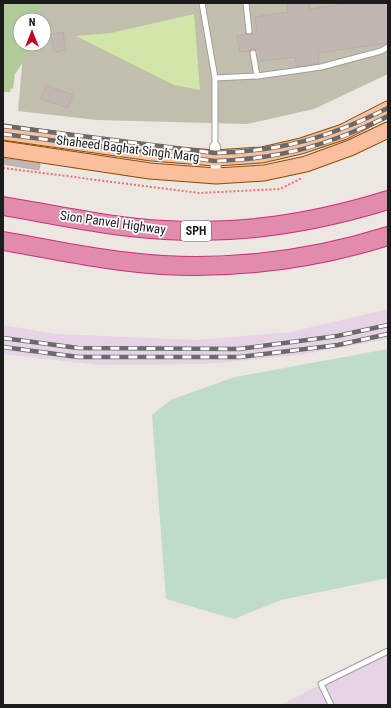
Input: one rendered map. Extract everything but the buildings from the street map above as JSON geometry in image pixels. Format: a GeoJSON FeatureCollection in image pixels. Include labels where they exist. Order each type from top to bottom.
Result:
{"type":"FeatureCollection","features":[{"type":"Feature","properties":{"kind":"highway","name":"Sion Panvel Highway"},"geometry":{"type":"LineString","coordinates":[[3,206],[126,227],[203,231],[241,230],[287,225],[332,216],[388,200]]}},
{"type":"Feature","properties":{"kind":"highway"},"geometry":{"type":"LineString","coordinates":[[3,241],[122,261],[162,265],[203,266],[284,260],[363,244],[388,236]]}},
{"type":"Feature","properties":{"kind":"main road","name":"Shaheed Baghat Singh Marg"},"geometry":{"type":"LineString","coordinates":[[3,132],[152,154],[214,152],[262,155],[301,146],[343,132],[388,110]]}},
{"type":"Feature","properties":{"kind":"main road","name":"Shaheed Baghat Singh Marg"},"geometry":{"type":"LineString","coordinates":[[3,150],[150,171],[216,176],[264,173],[306,164],[350,148],[388,130]]}},
{"type":"Feature","properties":{"kind":"street"},"geometry":{"type":"LineString","coordinates":[[214,152],[216,176]]}},
{"type":"Feature","properties":{"kind":"lane"},"geometry":{"type":"LineString","coordinates":[[202,3],[215,78],[214,152]]}},
{"type":"Feature","properties":{"kind":"lane"},"geometry":{"type":"LineString","coordinates":[[246,3],[249,30]]}},
{"type":"Feature","properties":{"kind":"lane"},"geometry":{"type":"LineString","coordinates":[[215,78],[257,76],[321,67],[381,52],[388,47]]}},
{"type":"Feature","properties":{"kind":"lane"},"geometry":{"type":"LineString","coordinates":[[252,53],[257,76]]}},
{"type":"Feature","properties":{"kind":"lane"},"geometry":{"type":"LineString","coordinates":[[331,705],[321,684],[388,651]]}},
{"type":"Feature","properties":{"kind":"shaded area"},"geometry":{"type":"Polygon","coordinates":[[[28,3],[388,3],[388,74],[314,109],[247,124],[97,120],[18,111],[23,52],[52,52],[52,12],[27,12],[28,3]]]}},
{"type":"Feature","properties":{"kind":"shaded area"},"geometry":{"type":"Polygon","coordinates":[[[388,309],[388,339],[300,355],[205,364],[98,365],[3,354],[3,325],[57,334],[196,340],[291,332],[388,309]]]}},
{"type":"Feature","properties":{"kind":"shaded area"},"geometry":{"type":"Polygon","coordinates":[[[388,651],[388,705],[281,705],[321,684],[388,651]]]}},
{"type":"Feature","properties":{"kind":"green space"},"geometry":{"type":"Polygon","coordinates":[[[3,3],[41,3],[40,12],[12,12],[12,52],[30,52],[15,74],[13,89],[11,88],[10,92],[3,92],[3,3]]]}},
{"type":"Feature","properties":{"kind":"green space"},"geometry":{"type":"Polygon","coordinates":[[[194,14],[200,90],[174,85],[76,36],[111,33],[194,14]]]}},
{"type":"Feature","properties":{"kind":"green space"},"geometry":{"type":"Polygon","coordinates":[[[388,349],[388,578],[281,600],[234,619],[166,599],[152,415],[170,400],[235,377],[388,349]]]}},
{"type":"Feature","properties":{"kind":"railway"},"geometry":{"type":"LineString","coordinates":[[3,126],[215,153],[239,152],[283,146],[325,135],[388,108]]}},
{"type":"Feature","properties":{"kind":"railway"},"geometry":{"type":"LineString","coordinates":[[3,134],[215,161],[239,160],[283,154],[304,149],[346,135],[388,116]]}},
{"type":"Feature","properties":{"kind":"railway"},"geometry":{"type":"LineString","coordinates":[[3,338],[78,348],[239,349],[337,336],[388,325]]}},
{"type":"Feature","properties":{"kind":"railway"},"geometry":{"type":"LineString","coordinates":[[3,347],[78,357],[240,357],[338,345],[388,334]]}}]}
